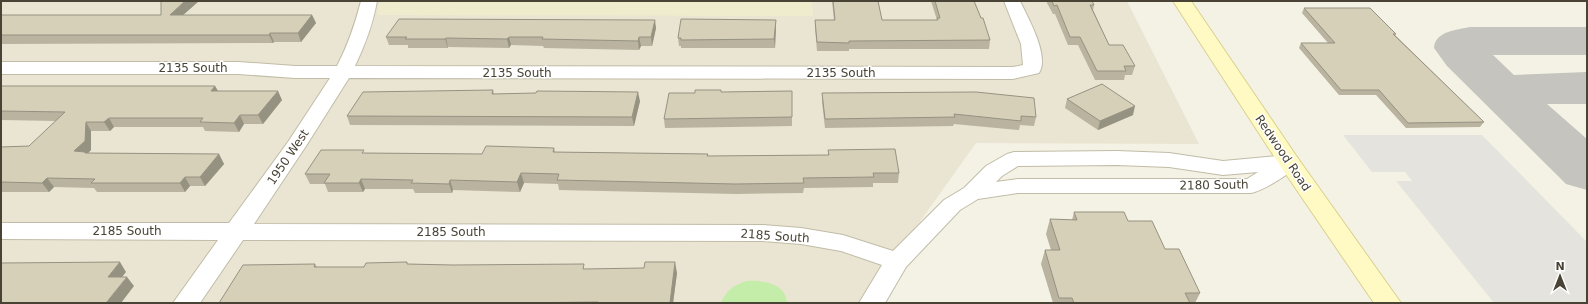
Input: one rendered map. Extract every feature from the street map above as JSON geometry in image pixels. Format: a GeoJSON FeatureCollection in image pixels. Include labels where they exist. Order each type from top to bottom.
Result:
{"type":"FeatureCollection","features":[{"type":"Feature","properties":{"kind":"main road","name":"Redwood Road"},"geometry":{"type":"LineString","coordinates":[[1182,1],[1289,162],[1388,303]]}},
{"type":"Feature","properties":{"kind":"street","name":"1950 West"},"geometry":{"type":"LineString","coordinates":[[186,303],[296,146],[343,72],[356,46],[364,24],[369,1]]}},
{"type":"Feature","properties":{"kind":"street","name":"2135 South"},"geometry":{"type":"LineString","coordinates":[[1,68],[238,68],[279,72],[1002,73],[1032,69],[1034,64],[1031,50],[1012,1]]}},
{"type":"Feature","properties":{"kind":"street","name":"2180 South"},"geometry":{"type":"LineString","coordinates":[[872,303],[897,261],[952,205],[972,193],[1018,186],[1251,186],[1289,162]]}},
{"type":"Feature","properties":{"kind":"street","name":"2185 South"},"geometry":{"type":"LineString","coordinates":[[1,231],[763,233],[801,236],[843,244],[897,261]]}},
{"type":"Feature","properties":{"kind":"shaded area"},"geometry":{"type":"Polygon","coordinates":[[[1,1],[1127,1],[1199,144],[976,143],[862,303],[1,303],[1,1]]]}},
{"type":"Feature","properties":{"kind":"shaded area"},"geometry":{"type":"Polygon","coordinates":[[[380,1],[812,1],[813,16],[377,15],[380,1]]]}},
{"type":"Feature","properties":{"kind":"shaded area"},"geometry":{"type":"Polygon","coordinates":[[[1343,135],[1482,135],[1587,242],[1587,303],[1494,303],[1396,181],[1412,181],[1405,172],[1372,172],[1343,135]]]}},
{"type":"Feature","properties":{"kind":"green space"},"geometry":{"type":"Polygon","coordinates":[[[747,281],[766,282],[778,287],[786,296],[787,303],[721,303],[728,291],[738,284],[747,281]]]}},
{"type":"Feature","properties":{"kind":"building"},"geometry":{"type":"Polygon","coordinates":[[[161,1],[185,1],[170,15],[312,15],[298,33],[270,33],[269,35],[1,35],[1,15],[161,15],[161,1]]]}},
{"type":"Feature","properties":{"kind":"building"},"geometry":{"type":"Polygon","coordinates":[[[833,1],[878,1],[882,20],[938,20],[937,18],[940,18],[935,1],[974,1],[981,18],[983,18],[990,40],[849,41],[849,43],[817,42],[815,20],[835,20],[833,1]]]}},
{"type":"Feature","properties":{"kind":"building"},"geometry":{"type":"Polygon","coordinates":[[[1052,1],[1092,1],[1094,5],[1090,5],[1109,45],[1123,45],[1135,66],[1124,66],[1126,71],[1097,71],[1080,37],[1070,37],[1057,5],[1054,6],[1052,1]]]}},
{"type":"Feature","properties":{"kind":"building"},"geometry":{"type":"Polygon","coordinates":[[[1304,8],[1370,8],[1396,34],[1393,34],[1484,122],[1408,123],[1379,90],[1341,90],[1301,43],[1335,43],[1304,8]]]}},
{"type":"Feature","properties":{"kind":"building"},"geometry":{"type":"Polygon","coordinates":[[[399,19],[655,20],[651,37],[639,37],[638,41],[542,39],[543,37],[509,37],[507,39],[405,39],[407,37],[386,37],[399,19]]]}},
{"type":"Feature","properties":{"kind":"building"},"geometry":{"type":"Polygon","coordinates":[[[681,19],[776,20],[774,39],[681,40],[681,38],[678,38],[681,19]]]}},
{"type":"Feature","properties":{"kind":"building"},"geometry":{"type":"Polygon","coordinates":[[[1102,84],[1135,106],[1100,121],[1067,99],[1102,84]]]}},
{"type":"Feature","properties":{"kind":"building"},"geometry":{"type":"Polygon","coordinates":[[[1,86],[215,86],[211,91],[278,91],[258,115],[240,115],[234,123],[200,122],[203,118],[109,118],[104,122],[86,122],[85,141],[74,151],[85,153],[219,154],[200,177],[185,177],[180,183],[91,183],[95,179],[47,178],[42,183],[1,182],[1,147],[29,146],[65,112],[1,111],[1,86]]]}},
{"type":"Feature","properties":{"kind":"building"},"geometry":{"type":"Polygon","coordinates":[[[493,90],[492,94],[536,93],[537,91],[638,92],[632,117],[347,116],[363,92],[493,90]]]}},
{"type":"Feature","properties":{"kind":"building"},"geometry":{"type":"Polygon","coordinates":[[[695,90],[721,90],[721,92],[792,91],[792,117],[664,119],[669,93],[695,93],[695,90]]]}},
{"type":"Feature","properties":{"kind":"building"},"geometry":{"type":"Polygon","coordinates":[[[976,92],[1034,98],[1036,117],[1021,116],[1021,121],[954,114],[955,117],[825,119],[822,93],[976,92]]]}},
{"type":"Feature","properties":{"kind":"building"},"geometry":{"type":"Polygon","coordinates":[[[486,146],[554,148],[553,152],[708,154],[707,156],[829,155],[828,150],[895,149],[899,173],[873,173],[874,177],[803,178],[804,183],[735,184],[557,180],[559,174],[521,173],[517,182],[450,180],[449,184],[411,183],[413,180],[361,179],[359,183],[324,183],[330,174],[305,174],[321,150],[364,150],[362,153],[482,154],[486,146]]]}},
{"type":"Feature","properties":{"kind":"building"},"geometry":{"type":"Polygon","coordinates":[[[1074,212],[1124,212],[1128,221],[1152,221],[1165,249],[1179,249],[1200,293],[1185,293],[1190,303],[1074,303],[1072,298],[1059,298],[1045,250],[1060,250],[1050,219],[1077,220],[1074,212]]]}},
{"type":"Feature","properties":{"kind":"building"},"geometry":{"type":"Polygon","coordinates":[[[120,262],[108,277],[127,277],[106,303],[1,303],[1,263],[120,262]]]}},
{"type":"Feature","properties":{"kind":"building"},"geometry":{"type":"Polygon","coordinates":[[[407,262],[407,264],[453,265],[584,264],[583,269],[644,268],[645,262],[675,262],[670,303],[219,303],[243,265],[315,264],[314,267],[364,267],[366,263],[407,262]]]}},
{"type":"Feature","properties":{"kind":"taxiway"},"geometry":{"type":"LineString","coordinates":[[1587,41],[1470,41],[1458,45],[1458,48],[1464,56],[1587,171]]}},
{"type":"Feature","properties":{"kind":"taxiway"},"geometry":{"type":"LineString","coordinates":[[1516,104],[1510,96],[1511,93],[1519,89],[1587,88]]}}]}
